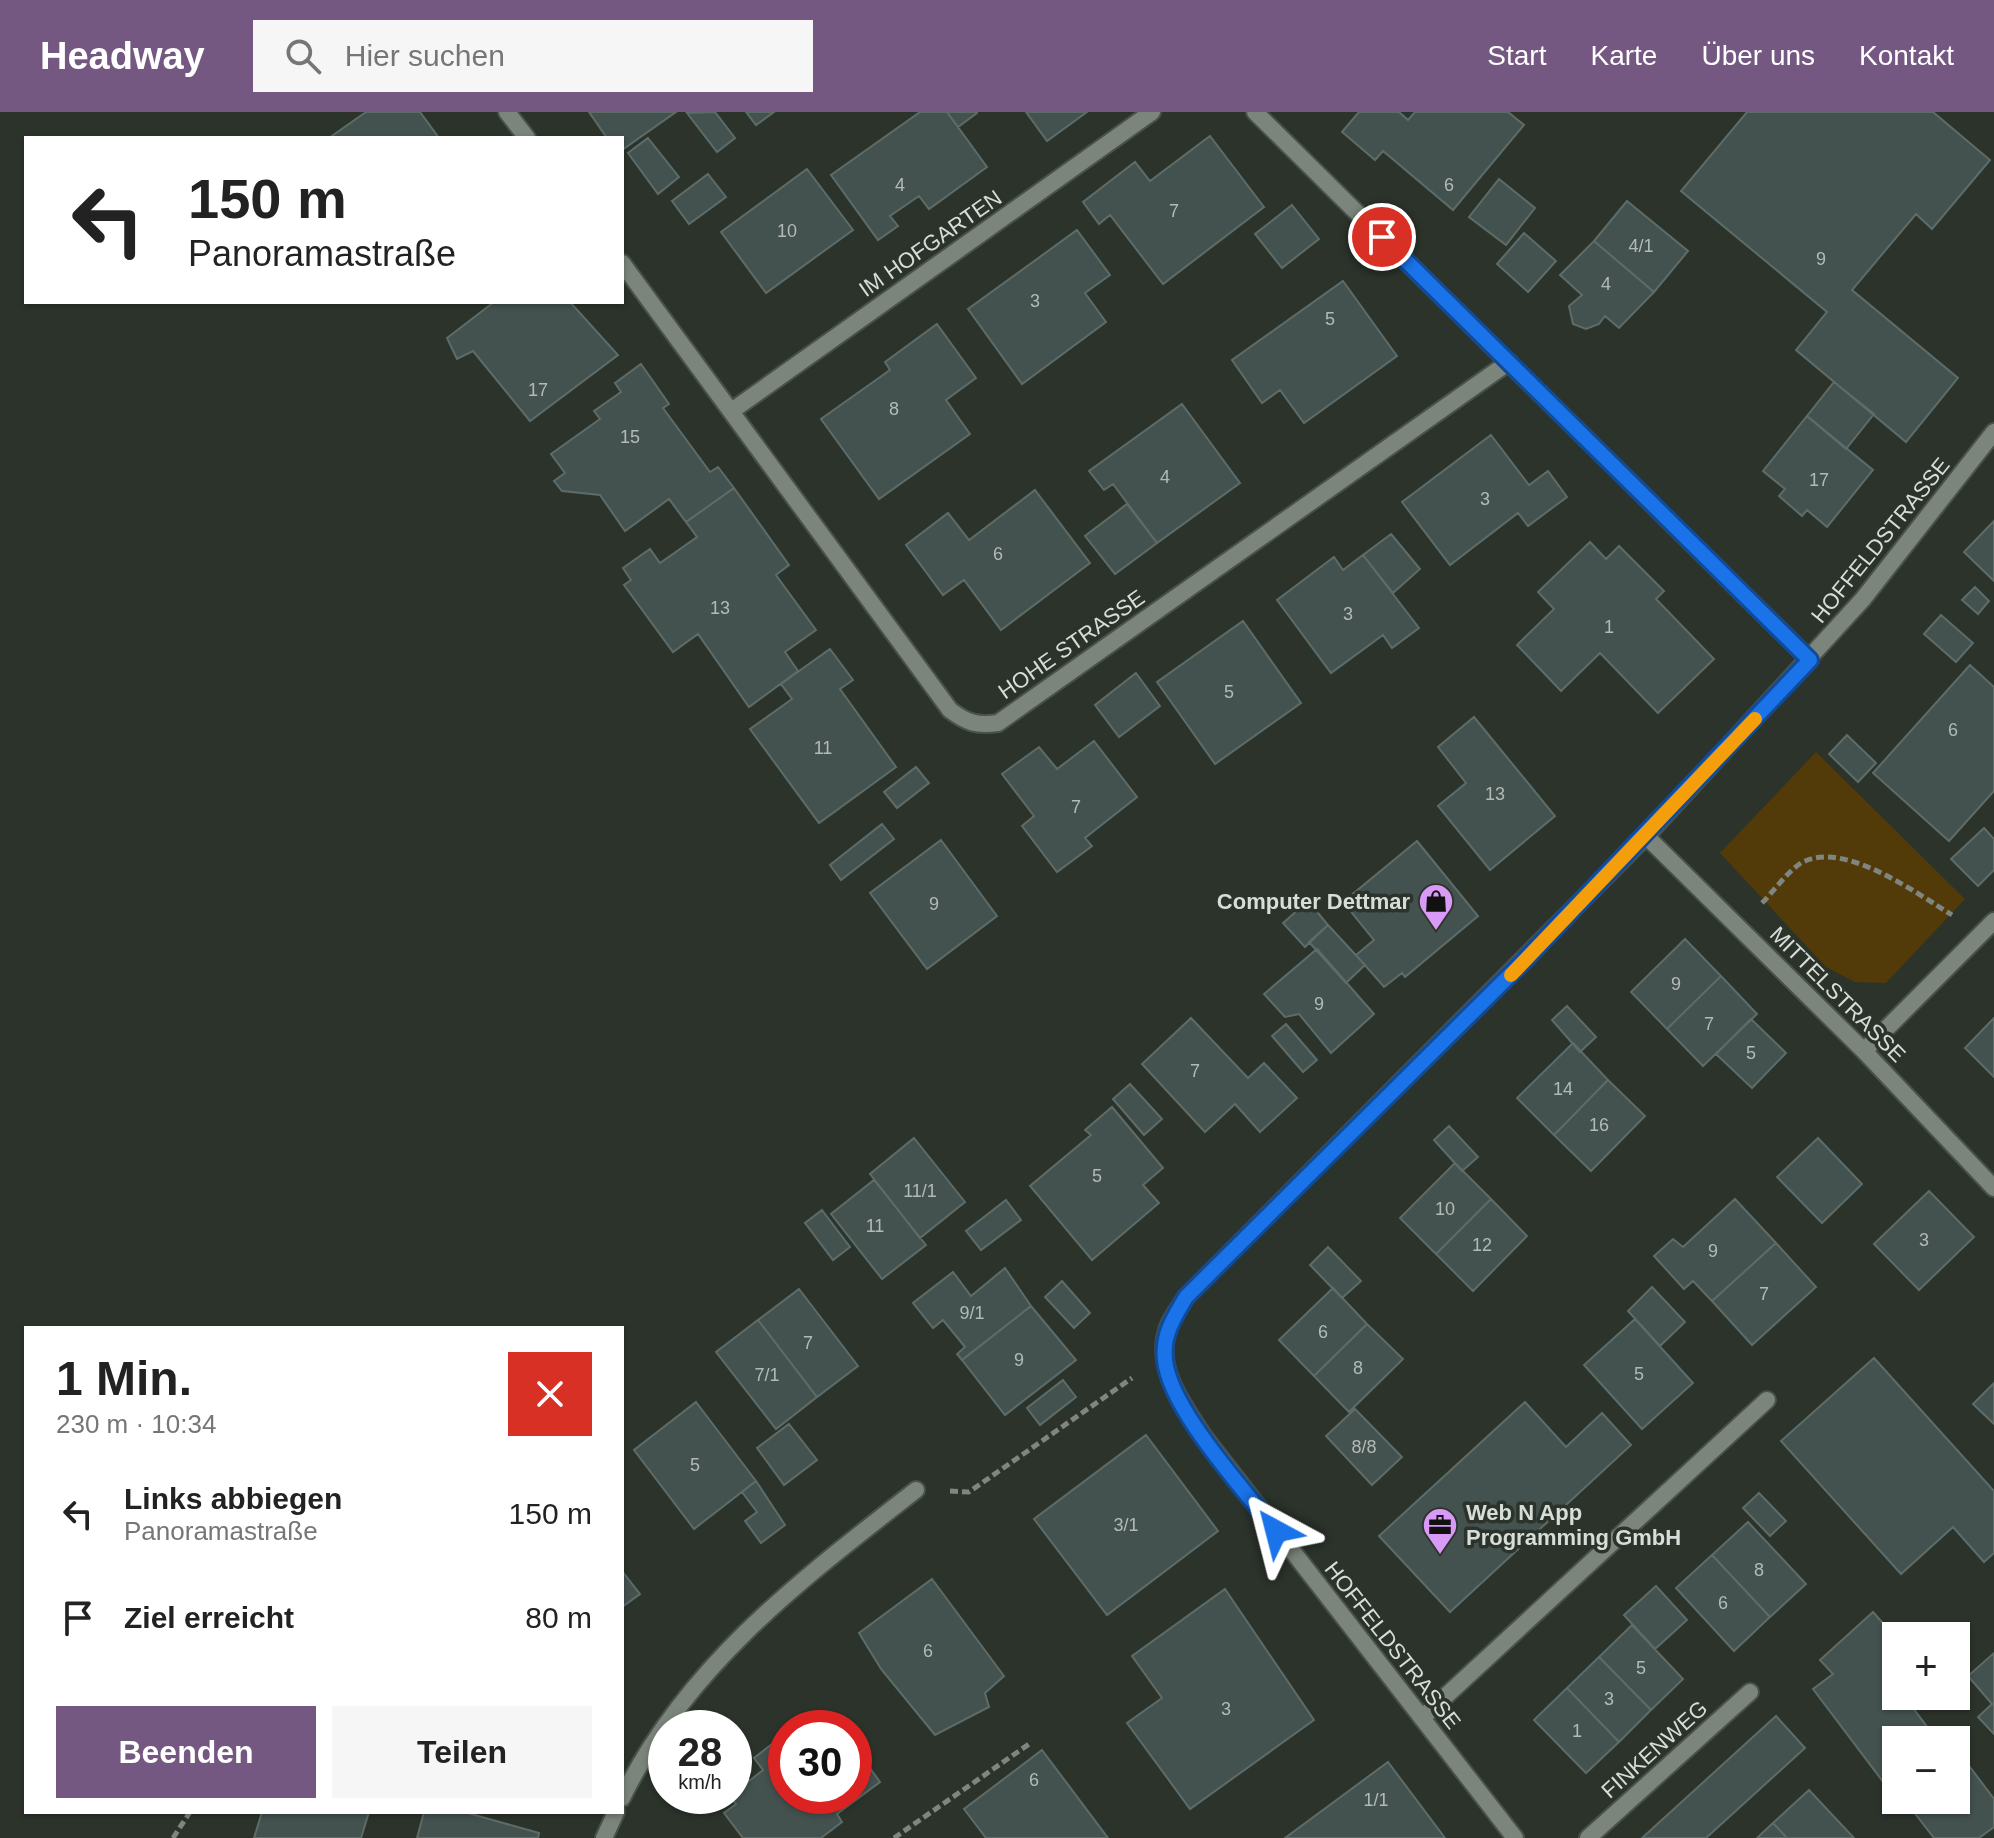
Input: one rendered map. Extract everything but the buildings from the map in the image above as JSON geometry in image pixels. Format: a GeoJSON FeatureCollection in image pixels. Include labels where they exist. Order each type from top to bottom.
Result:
{"type":"FeatureCollection","features":[{"type":"Feature","properties":{"kind":"street"},"geometry":{"type":"LineString","coordinates":[[507,112],[525,136]]}},
{"type":"Feature","properties":{"kind":"street","name":"IM HOFGARTEN"},"geometry":{"type":"LineString","coordinates":[[733,410],[1152,112]]}},
{"type":"Feature","properties":{"kind":"street"},"geometry":{"type":"LineString","coordinates":[[1255,112],[1810,660]]}},
{"type":"Feature","properties":{"kind":"street","name":"HOHE STRASSE"},"geometry":{"type":"LineString","coordinates":[[624,266],[733,410],[950,710],[966,722],[982,725],[998,723],[1509,362]]}},
{"type":"Feature","properties":{"kind":"street","name":"HOFFELDSTRASSE"},"geometry":{"type":"LineString","coordinates":[[1515,1838],[1204,1437],[1176,1393],[1165,1361],[1167,1330],[1186,1297],[1646,836],[1810,660],[1863,599],[1994,432]]}},
{"type":"Feature","properties":{"kind":"street","name":"MITTELSTRASSE"},"geometry":{"type":"LineString","coordinates":[[1646,836],[1864,1051],[1994,1188]]}},
{"type":"Feature","properties":{"kind":"street"},"geometry":{"type":"LineString","coordinates":[[1864,1051],[1994,921]]}},
{"type":"Feature","properties":{"kind":"street"},"geometry":{"type":"LineString","coordinates":[[1422,1718],[1767,1400]]}},
{"type":"Feature","properties":{"kind":"street"},"geometry":{"type":"LineString","coordinates":[[624,1795],[669,1716],[733,1642],[790,1588],[916,1490]]}},
{"type":"Feature","properties":{"kind":"street","name":"FINKENWEG"},"geometry":{"type":"LineString","coordinates":[[1588,1838],[1750,1692]]}},
{"type":"Feature","properties":{"kind":"street"},"geometry":{"type":"LineString","coordinates":[[604,1838],[615,1814]]}},
{"type":"Feature","properties":{"kind":"path"},"geometry":{"type":"LineString","coordinates":[[1738,926],[1802,863],[1843,856],[1901,884],[1981,933]]}},
{"type":"Feature","properties":{"kind":"path"},"geometry":{"type":"LineString","coordinates":[[916,1490],[969,1492],[1121,1384],[1165,1361]]}},
{"type":"Feature","properties":{"kind":"path"},"geometry":{"type":"LineString","coordinates":[[894,1838],[1032,1742]]}},
{"type":"Feature","properties":{"kind":"path"},"geometry":{"type":"LineString","coordinates":[[173,1838],[189,1814]]}},
{"type":"Feature","properties":{"kind":"shaded area"},"geometry":{"type":"Polygon","coordinates":[[[1816,752],[1965,899],[1886,983],[1855,982],[1826,967],[1720,853],[1816,752]]]}},
{"type":"Feature","properties":{"kind":"slow traffic"},"geometry":{"type":"LineString","coordinates":[[1511,975],[1755,719]]}},
{"type":"Feature","properties":{"kind":"place","name":"Computer Dettmar"},"geometry":{"type":"Point","coordinates":[1436,932]}},
{"type":"Feature","properties":{"kind":"place","name":"Web N App Programming GmbH"},"geometry":{"type":"Point","coordinates":[1440,1556]}},
{"type":"Feature","properties":{"kind":"route"},"geometry":{"type":"LineString","coordinates":[[1276,1531],[1204,1437],[1176,1393],[1165,1361],[1167,1330],[1186,1297],[1524,961],[1810,660],[1382,237]]}}]}
